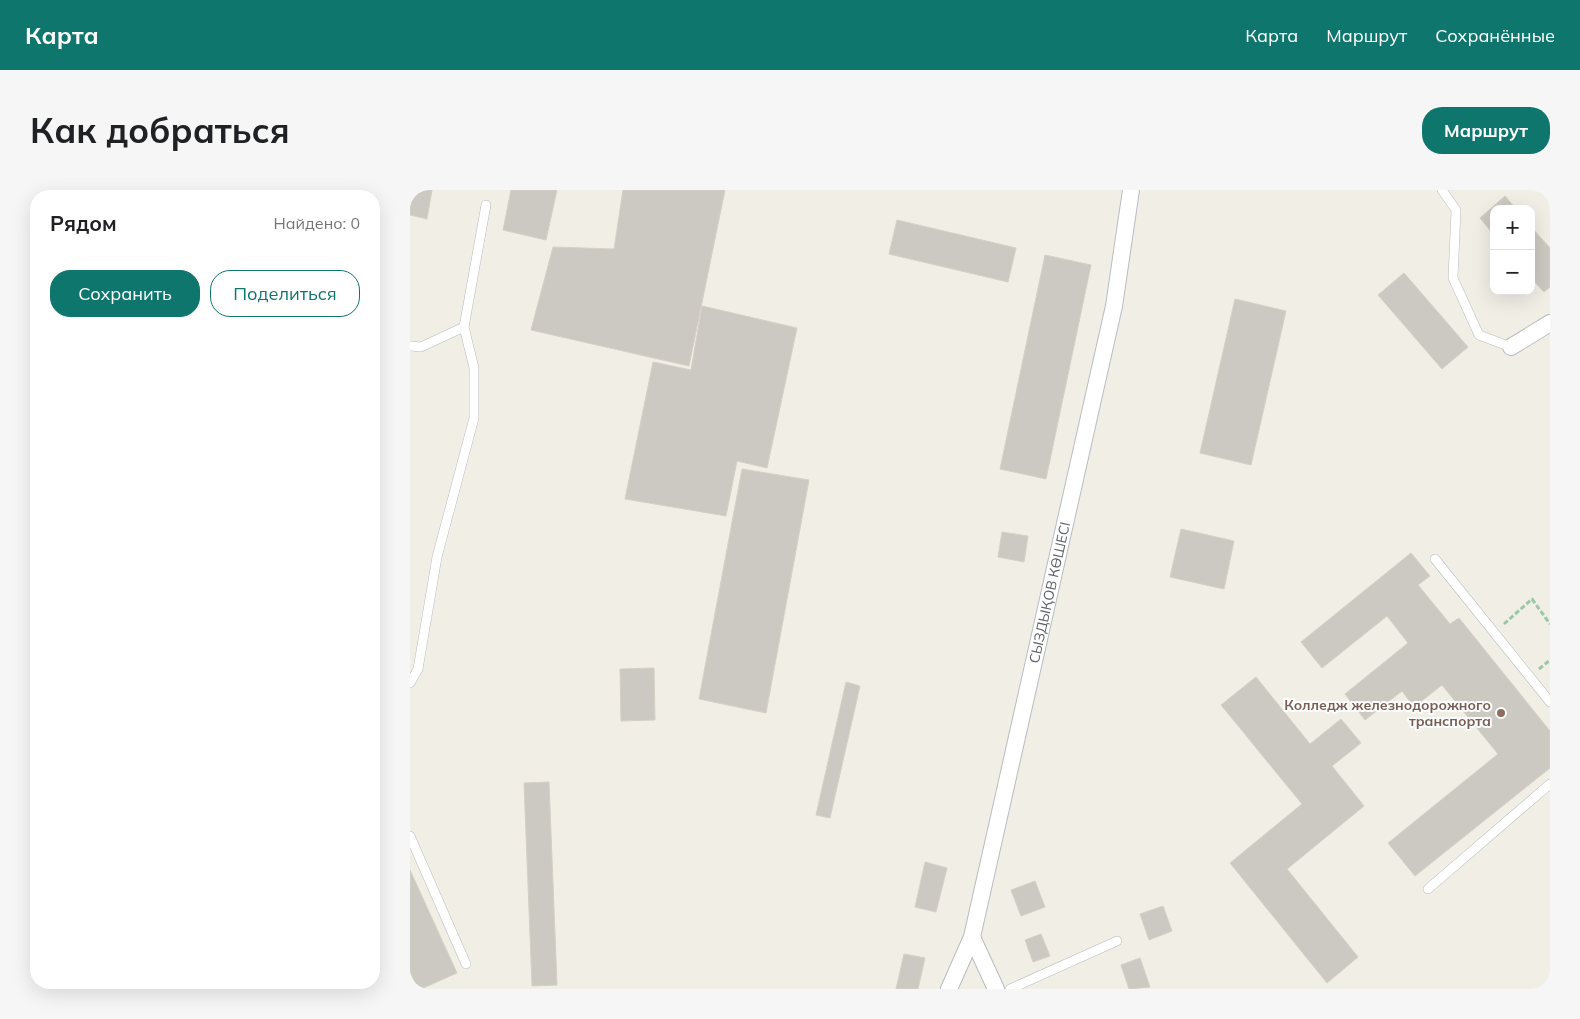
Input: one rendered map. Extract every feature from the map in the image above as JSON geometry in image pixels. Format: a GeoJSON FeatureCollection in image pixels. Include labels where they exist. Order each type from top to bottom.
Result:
{"type":"FeatureCollection","features":[{"type":"Feature","properties":{"kind":"street","name":"СЫЗДЫҚОВ КӨШЕСІ"},"geometry":{"type":"LineString","coordinates":[[949,989],[972,937],[1114,306],[1131,190]]}},
{"type":"Feature","properties":{"kind":"street"},"geometry":{"type":"LineString","coordinates":[[1511,347],[1550,323]]}},
{"type":"Feature","properties":{"kind":"street"},"geometry":{"type":"LineString","coordinates":[[972,937],[996,989]]}},
{"type":"Feature","properties":{"kind":"lane"},"geometry":{"type":"LineString","coordinates":[[1442,190],[1456,210],[1453,278],[1478,335],[1511,347]]}},
{"type":"Feature","properties":{"kind":"lane"},"geometry":{"type":"LineString","coordinates":[[410,683],[418,669],[437,557],[474,418],[474,368],[464,327],[486,205]]}},
{"type":"Feature","properties":{"kind":"lane"},"geometry":{"type":"LineString","coordinates":[[410,346],[421,347],[464,327]]}},
{"type":"Feature","properties":{"kind":"lane"},"geometry":{"type":"LineString","coordinates":[[1435,559],[1550,702]]}},
{"type":"Feature","properties":{"kind":"lane"},"geometry":{"type":"LineString","coordinates":[[1428,889],[1550,784]]}},
{"type":"Feature","properties":{"kind":"lane"},"geometry":{"type":"LineString","coordinates":[[410,836],[466,964]]}},
{"type":"Feature","properties":{"kind":"lane"},"geometry":{"type":"LineString","coordinates":[[1010,989],[1117,941]]}},
{"type":"Feature","properties":{"kind":"path"},"geometry":{"type":"LineString","coordinates":[[1494,633],[1532,600],[1550,624]]}},
{"type":"Feature","properties":{"kind":"building"},"geometry":{"type":"Polygon","coordinates":[[[410,190],[432,190],[427,219],[410,215],[410,190]]]}},
{"type":"Feature","properties":{"kind":"building"},"geometry":{"type":"Polygon","coordinates":[[[511,190],[557,190],[546,240],[503,230],[511,190]]]}},
{"type":"Feature","properties":{"kind":"building"},"geometry":{"type":"Polygon","coordinates":[[[623,190],[725,190],[689,366],[531,330],[553,247],[614,249],[623,190]]]}},
{"type":"Feature","properties":{"kind":"building"},"geometry":{"type":"Polygon","coordinates":[[[1505,196],[1513,205],[1495,205],[1505,196]]]}},
{"type":"Feature","properties":{"kind":"building"},"geometry":{"type":"Polygon","coordinates":[[[1490,209],[1490,230],[1480,218],[1490,209]]]}},
{"type":"Feature","properties":{"kind":"building"},"geometry":{"type":"Polygon","coordinates":[[[897,220],[1016,248],[1008,282],[889,254],[897,220]]]}},
{"type":"Feature","properties":{"kind":"building"},"geometry":{"type":"Polygon","coordinates":[[[1535,231],[1550,248],[1550,287],[1544,292],[1535,282],[1535,231]]]}},
{"type":"Feature","properties":{"kind":"building"},"geometry":{"type":"Polygon","coordinates":[[[1045,255],[1091,265],[1046,479],[1000,469],[1045,255]]]}},
{"type":"Feature","properties":{"kind":"building"},"geometry":{"type":"Polygon","coordinates":[[[1404,273],[1468,347],[1442,369],[1378,295],[1404,273]]]}},
{"type":"Feature","properties":{"kind":"building"},"geometry":{"type":"Polygon","coordinates":[[[1235,299],[1286,311],[1251,465],[1200,453],[1235,299]]]}},
{"type":"Feature","properties":{"kind":"building"},"geometry":{"type":"Polygon","coordinates":[[[702,306],[797,328],[767,468],[737,461],[726,516],[625,499],[653,362],[691,370],[702,306]]]}},
{"type":"Feature","properties":{"kind":"building"},"geometry":{"type":"Polygon","coordinates":[[[742,469],[809,480],[766,713],[699,699],[742,469]]]}},
{"type":"Feature","properties":{"kind":"building"},"geometry":{"type":"Polygon","coordinates":[[[1181,529],[1234,541],[1224,589],[1170,577],[1181,529]]]}},
{"type":"Feature","properties":{"kind":"building"},"geometry":{"type":"Polygon","coordinates":[[[1002,532],[1028,536],[1024,562],[998,557],[1002,532]]]}},
{"type":"Feature","properties":{"kind":"building","name":"Колледж железнодорожного транспорта"},"geometry":{"type":"Polygon","coordinates":[[[1411,553],[1430,576],[1418,585],[1450,624],[1459,618],[1550,731],[1550,768],[1415,876],[1388,843],[1498,754],[1442,685],[1414,707],[1402,691],[1365,720],[1345,694],[1408,643],[1387,616],[1322,668],[1301,642],[1411,553]]]}},
{"type":"Feature","properties":{"kind":"building"},"geometry":{"type":"Polygon","coordinates":[[[654,668],[655,720],[621,721],[620,669],[654,668]]]}},
{"type":"Feature","properties":{"kind":"building"},"geometry":{"type":"Polygon","coordinates":[[[1256,677],[1310,744],[1341,719],[1361,743],[1332,766],[1364,806],[1287,869],[1358,957],[1327,983],[1230,863],[1302,804],[1221,705],[1256,677]]]}},
{"type":"Feature","properties":{"kind":"building"},"geometry":{"type":"Polygon","coordinates":[[[846,682],[860,686],[830,818],[816,815],[846,682]]]}},
{"type":"Feature","properties":{"kind":"building"},"geometry":{"type":"Polygon","coordinates":[[[549,782],[557,985],[532,986],[524,783],[549,782]]]}},
{"type":"Feature","properties":{"kind":"building"},"geometry":{"type":"Polygon","coordinates":[[[925,862],[947,868],[936,912],[915,907],[925,862]]]}},
{"type":"Feature","properties":{"kind":"building"},"geometry":{"type":"Polygon","coordinates":[[[410,870],[457,973],[421,989],[418,989],[410,972],[410,870]]]}},
{"type":"Feature","properties":{"kind":"building"},"geometry":{"type":"Polygon","coordinates":[[[1035,881],[1045,907],[1021,916],[1011,890],[1035,881]]]}},
{"type":"Feature","properties":{"kind":"building"},"geometry":{"type":"Polygon","coordinates":[[[1163,906],[1172,931],[1149,940],[1140,914],[1163,906]]]}},
{"type":"Feature","properties":{"kind":"building"},"geometry":{"type":"Polygon","coordinates":[[[1041,934],[1050,956],[1033,962],[1025,940],[1041,934]]]}},
{"type":"Feature","properties":{"kind":"building"},"geometry":{"type":"Polygon","coordinates":[[[904,954],[925,958],[918,989],[896,989],[904,954]]]}},
{"type":"Feature","properties":{"kind":"building"},"geometry":{"type":"Polygon","coordinates":[[[1140,958],[1150,987],[1129,989],[1121,965],[1140,958]]]}},
{"type":"Feature","properties":{"kind":"place","name":"Колледж железнодорожного транспорта"},"geometry":{"type":"Point","coordinates":[1501,713]}}]}
